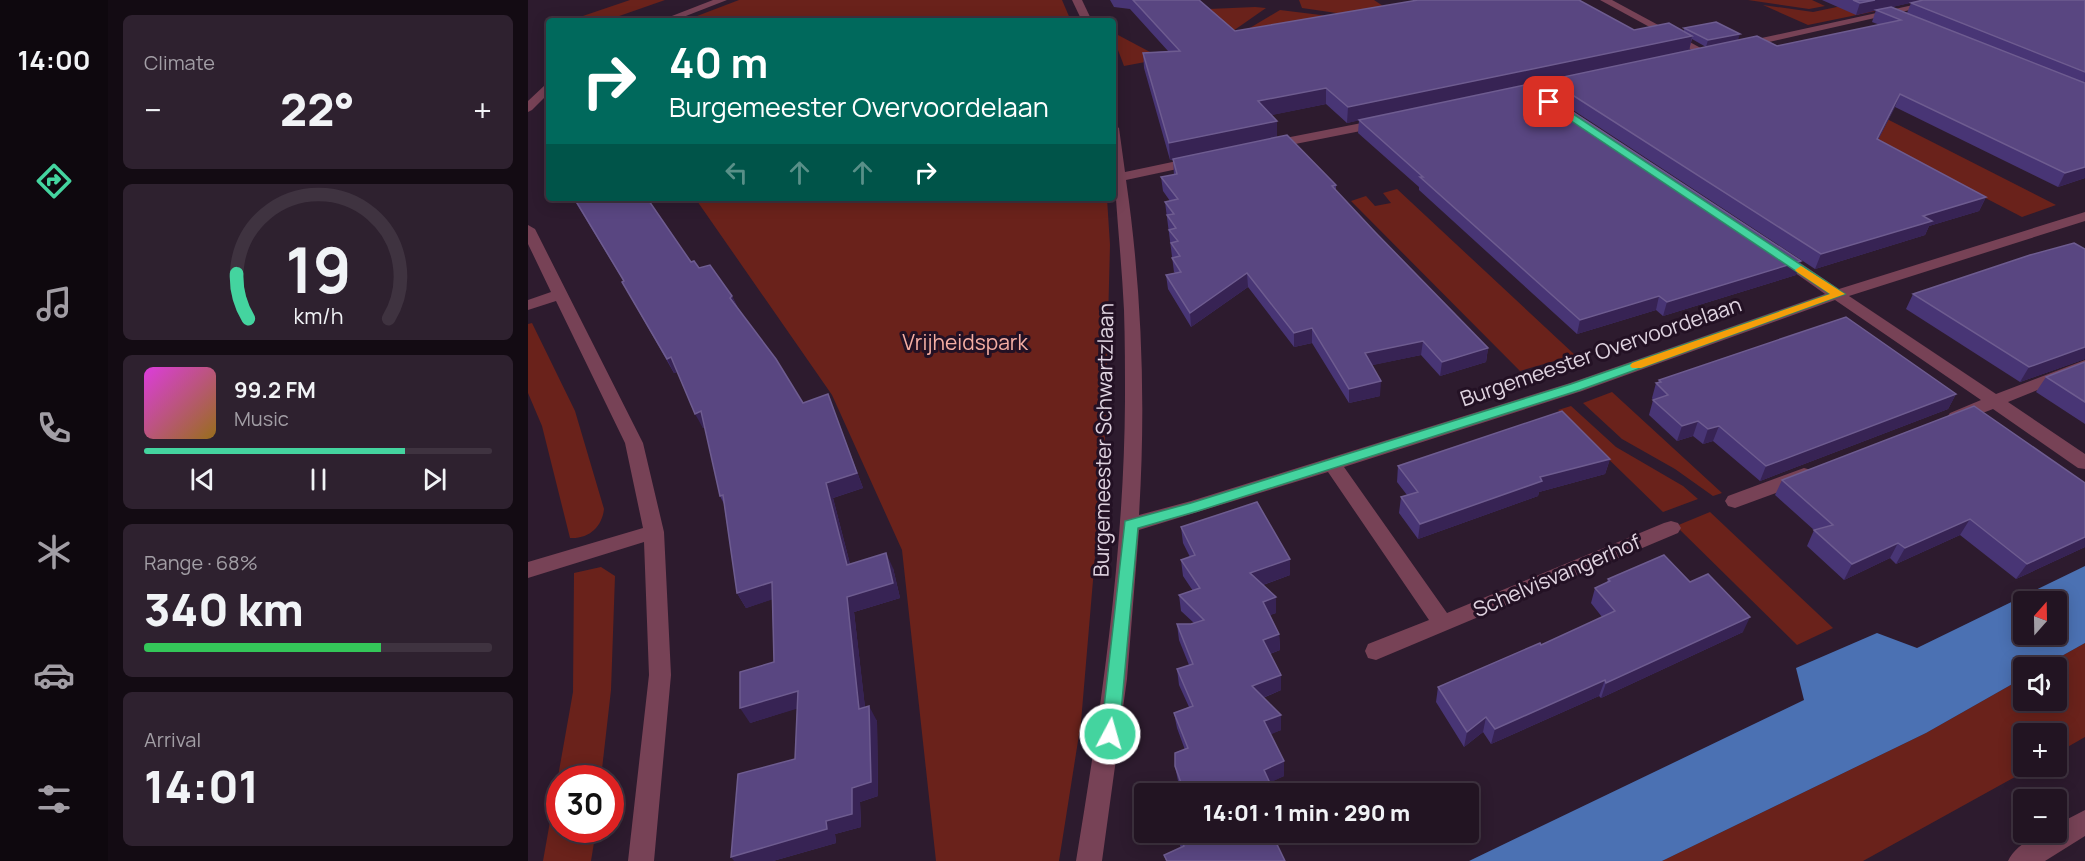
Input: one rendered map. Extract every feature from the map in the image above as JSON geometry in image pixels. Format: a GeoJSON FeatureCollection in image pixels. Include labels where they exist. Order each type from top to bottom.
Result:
{"type":"FeatureCollection","features":[{"type":"Feature","properties":{"kind":"street"},"geometry":{"type":"LineString","coordinates":[[672,18],[722,0]]}},
{"type":"Feature","properties":{"kind":"street"},"geometry":{"type":"LineString","coordinates":[[1077,0],[1086,18]]}},
{"type":"Feature","properties":{"kind":"street"},"geometry":{"type":"LineString","coordinates":[[1605,0],[1709,52],[1685,57]]}},
{"type":"Feature","properties":{"kind":"street"},"geometry":{"type":"LineString","coordinates":[[1734,47],[1949,0]]}},
{"type":"Feature","properties":{"kind":"street"},"geometry":{"type":"LineString","coordinates":[[1888,14],[1904,20]]}},
{"type":"Feature","properties":{"kind":"street"},"geometry":{"type":"LineString","coordinates":[[1498,98],[1587,78]]}},
{"type":"Feature","properties":{"kind":"street"},"geometry":{"type":"LineString","coordinates":[[528,108],[546,90]]}},
{"type":"Feature","properties":{"kind":"street"},"geometry":{"type":"LineString","coordinates":[[1532,90],[1549,102]]}},
{"type":"Feature","properties":{"kind":"street"},"geometry":{"type":"LineString","coordinates":[[1259,148],[1397,120]]}},
{"type":"Feature","properties":{"kind":"street","name":"Burgemeester Schwartzlaan"},"geometry":{"type":"LineString","coordinates":[[1089,861],[1110,734],[1130,525],[1133,358],[1131,276],[1116,146]]}},
{"type":"Feature","properties":{"kind":"street"},"geometry":{"type":"LineString","coordinates":[[1121,177],[1213,158]]}},
{"type":"Feature","properties":{"kind":"street","name":"Burgemeester Overvoordelaan"},"geometry":{"type":"LineString","coordinates":[[1130,525],[1576,387],[1839,294],[2085,216]]}},
{"type":"Feature","properties":{"kind":"street"},"geometry":{"type":"LineString","coordinates":[[528,229],[634,443],[654,532],[660,675],[641,861]]}},
{"type":"Feature","properties":{"kind":"street"},"geometry":{"type":"LineString","coordinates":[[1771,250],[2085,463]]}},
{"type":"Feature","properties":{"kind":"street"},"geometry":{"type":"LineString","coordinates":[[528,305],[560,294]]}},
{"type":"Feature","properties":{"kind":"street"},"geometry":{"type":"LineString","coordinates":[[1939,423],[2085,365]]}},
{"type":"Feature","properties":{"kind":"street"},"geometry":{"type":"LineString","coordinates":[[1332,463],[1443,624]]}},
{"type":"Feature","properties":{"kind":"street"},"geometry":{"type":"LineString","coordinates":[[1735,501],[1819,469]]}},
{"type":"Feature","properties":{"kind":"street","name":"Schelvisvangerhof"},"geometry":{"type":"LineString","coordinates":[[1376,651],[1671,528]]}},
{"type":"Feature","properties":{"kind":"street"},"geometry":{"type":"LineString","coordinates":[[528,570],[654,532]]}},
{"type":"Feature","properties":{"kind":"street"},"geometry":{"type":"LineString","coordinates":[[2021,861],[2085,822]]}},
{"type":"Feature","properties":{"kind":"green space"},"geometry":{"type":"Polygon","coordinates":[[[630,0],[665,0],[614,18],[577,18],[630,0]]]}},
{"type":"Feature","properties":{"kind":"green space"},"geometry":{"type":"Polygon","coordinates":[[[739,0],[1062,0],[1070,18],[692,18],[739,0]]]}},
{"type":"Feature","properties":{"kind":"green space"},"geometry":{"type":"Polygon","coordinates":[[[1299,0],[1374,0],[1392,12],[1364,17],[1302,8],[1299,0]]]}},
{"type":"Feature","properties":{"kind":"green space"},"geometry":{"type":"Polygon","coordinates":[[[1748,0],[1812,0],[1825,6],[1809,9],[1748,0]]]}},
{"type":"Feature","properties":{"kind":"green space"},"geometry":{"type":"Polygon","coordinates":[[[1870,0],[1870,8],[1876,11],[1808,25],[1763,5],[1813,12],[1870,0]]]}},
{"type":"Feature","properties":{"kind":"green space"},"geometry":{"type":"Polygon","coordinates":[[[1266,8],[1233,31],[1209,9],[1266,8]]]}},
{"type":"Feature","properties":{"kind":"green space"},"geometry":{"type":"Polygon","coordinates":[[[1280,10],[1353,19],[1238,35],[1280,10]]]}},
{"type":"Feature","properties":{"kind":"green space"},"geometry":{"type":"Polygon","coordinates":[[[1118,35],[1150,52],[1156,60],[1124,66],[1116,40],[1118,35]]]}},
{"type":"Feature","properties":{"kind":"green space"},"geometry":{"type":"Polygon","coordinates":[[[1824,87],[2056,205],[2022,217],[1789,96],[1824,87]]]}},
{"type":"Feature","properties":{"kind":"green space"},"geometry":{"type":"Polygon","coordinates":[[[1397,189],[1575,355],[1520,371],[1351,201],[1366,196],[1375,206],[1391,203],[1383,193],[1397,189]]]}},
{"type":"Feature","properties":{"kind":"green space","name":"Vrijheidspark"},"geometry":{"type":"Polygon","coordinates":[[[697,201],[1107,201],[1110,245],[1105,439],[1081,722],[1059,861],[936,861],[902,550],[832,395],[697,201]]]}},
{"type":"Feature","properties":{"kind":"green space"},"geometry":{"type":"Polygon","coordinates":[[[532,323],[575,411],[604,509],[601,521],[593,531],[577,538],[570,538],[542,426],[528,393],[528,324],[532,323]]]}},
{"type":"Feature","properties":{"kind":"green space"},"geometry":{"type":"Polygon","coordinates":[[[1612,392],[1722,493],[1713,496],[1675,469],[1622,439],[1583,403],[1612,392]]]}},
{"type":"Feature","properties":{"kind":"green space"},"geometry":{"type":"Polygon","coordinates":[[[1571,406],[1616,447],[1683,486],[1698,499],[1663,512],[1558,410],[1571,406]]]}},
{"type":"Feature","properties":{"kind":"green space"},"geometry":{"type":"Polygon","coordinates":[[[1710,512],[1833,628],[1797,645],[1676,526],[1710,512]]]}},
{"type":"Feature","properties":{"kind":"green space"},"geometry":{"type":"Polygon","coordinates":[[[601,567],[615,576],[611,690],[602,765],[560,765],[573,692],[574,573],[601,567]]]}},
{"type":"Feature","properties":{"kind":"green space"},"geometry":{"type":"Polygon","coordinates":[[[2085,643],[2085,737],[2067,747],[2067,723],[2013,723],[2013,777],[2015,777],[1863,861],[1662,861],[1926,733],[2013,684],[2013,711],[2067,711],[2067,657],[2060,657],[2085,643]]]}},
{"type":"Feature","properties":{"kind":"green space"},"geometry":{"type":"Polygon","coordinates":[[[546,843],[594,843],[591,861],[543,861],[546,843]]]}},
{"type":"Feature","properties":{"kind":"water"},"geometry":{"type":"Polygon","coordinates":[[[2085,566],[2085,643],[2060,657],[2013,657],[2013,684],[1926,733],[1662,861],[1469,861],[1804,700],[1796,668],[1877,633],[1917,648],[2013,601],[2013,645],[2067,645],[2067,591],[2034,591],[2085,566]]]}},
{"type":"Feature","properties":{"kind":"building"},"geometry":{"type":"Polygon","coordinates":[[[1133,0],[1199,0],[1235,31],[1418,0],[1579,0],[1634,30],[1669,23],[1692,36],[1348,107],[1326,88],[1258,101],[1277,121],[1169,143],[1143,53],[1180,51],[1133,0]]]}},
{"type":"Feature","properties":{"kind":"building"},"geometry":{"type":"Polygon","coordinates":[[[1853,0],[1875,0],[1860,3],[1853,0]]]}},
{"type":"Feature","properties":{"kind":"building"},"geometry":{"type":"Polygon","coordinates":[[[1923,0],[2085,0],[2085,72],[1911,3],[1923,0]]]}},
{"type":"Feature","properties":{"kind":"building"},"geometry":{"type":"Polygon","coordinates":[[[1891,7],[2085,83],[2085,167],[2065,173],[1900,94],[1877,139],[1986,197],[1923,216],[1932,221],[1821,254],[1549,80],[1757,36],[1777,46],[1901,20],[1876,10],[1891,7]]]}},
{"type":"Feature","properties":{"kind":"building"},"geometry":{"type":"Polygon","coordinates":[[[1716,22],[1740,34],[1708,40],[1684,28],[1716,22]]]}},
{"type":"Feature","properties":{"kind":"building"},"geometry":{"type":"Polygon","coordinates":[[[1530,84],[1801,261],[1667,302],[1659,296],[1580,320],[1359,120],[1530,84]]]}},
{"type":"Feature","properties":{"kind":"building"},"geometry":{"type":"Polygon","coordinates":[[[1287,135],[1336,185],[1332,186],[1375,232],[1488,348],[1442,362],[1423,341],[1365,353],[1381,381],[1349,389],[1312,328],[1294,333],[1247,273],[1190,313],[1166,275],[1181,272],[1172,258],[1180,256],[1171,243],[1178,241],[1169,230],[1176,228],[1167,215],[1174,214],[1165,202],[1178,199],[1161,177],[1177,174],[1173,159],[1287,135]]]}},
{"type":"Feature","properties":{"kind":"building"},"geometry":{"type":"Polygon","coordinates":[[[576,201],[649,201],[691,262],[694,261],[699,268],[710,265],[732,296],[730,298],[776,359],[803,403],[828,394],[857,473],[826,483],[847,565],[886,553],[893,583],[847,597],[859,709],[869,706],[871,782],[852,788],[852,814],[826,821],[827,829],[731,857],[738,774],[795,759],[798,691],[740,708],[740,672],[774,662],[772,582],[737,593],[723,495],[720,496],[701,411],[695,414],[671,357],[667,359],[622,282],[624,281],[576,201]]]}},
{"type":"Feature","properties":{"kind":"building"},"geometry":{"type":"Polygon","coordinates":[[[2074,243],[2085,249],[2085,347],[2029,367],[1913,294],[2030,255],[2074,243]]]}},
{"type":"Feature","properties":{"kind":"building"},"geometry":{"type":"Polygon","coordinates":[[[1846,317],[1956,394],[1766,466],[1719,426],[1708,429],[1698,421],[1682,426],[1653,400],[1668,395],[1656,383],[1661,382],[1659,380],[1846,317]]]}},
{"type":"Feature","properties":{"kind":"building"},"geometry":{"type":"Polygon","coordinates":[[[2085,362],[2085,402],[2046,377],[2085,362]]]}},
{"type":"Feature","properties":{"kind":"building"},"geometry":{"type":"Polygon","coordinates":[[[1974,406],[2085,483],[2085,537],[2027,564],[1970,519],[1905,548],[1898,543],[1852,564],[1814,530],[1833,525],[1782,480],[1974,406]]]}},
{"type":"Feature","properties":{"kind":"building"},"geometry":{"type":"Polygon","coordinates":[[[1562,411],[1610,459],[1540,477],[1542,481],[1420,524],[1401,497],[1418,492],[1398,466],[1562,411]]]}},
{"type":"Feature","properties":{"kind":"building"},"geometry":{"type":"Polygon","coordinates":[[[1257,502],[1290,559],[1250,573],[1276,597],[1263,602],[1279,634],[1263,640],[1281,675],[1252,686],[1281,715],[1264,721],[1284,761],[1264,770],[1270,783],[1181,783],[1175,766],[1175,753],[1188,748],[1174,713],[1193,706],[1177,669],[1193,664],[1177,624],[1191,624],[1204,620],[1179,595],[1200,588],[1181,560],[1195,555],[1181,527],[1257,502]]]}},
{"type":"Feature","properties":{"kind":"building"},"geometry":{"type":"Polygon","coordinates":[[[1664,555],[1690,582],[1708,574],[1750,617],[1606,683],[1605,680],[1495,729],[1486,717],[1467,732],[1438,687],[1540,643],[1541,645],[1615,611],[1595,588],[1610,581],[1608,579],[1664,555]]]}},
{"type":"Feature","properties":{"kind":"building"},"geometry":{"type":"Polygon","coordinates":[[[1183,843],[1276,843],[1285,861],[1167,861],[1164,855],[1184,846],[1183,843]]]}},
{"type":"Feature","properties":{"kind":"slow traffic"},"geometry":{"type":"LineString","coordinates":[[1636,366],[1839,294],[1801,270]]}},
{"type":"Feature","properties":{"kind":"route"},"geometry":{"type":"LineString","coordinates":[[1110,734],[1130,525],[1193,508],[1576,387],[1839,294],[1549,102]]}}]}
